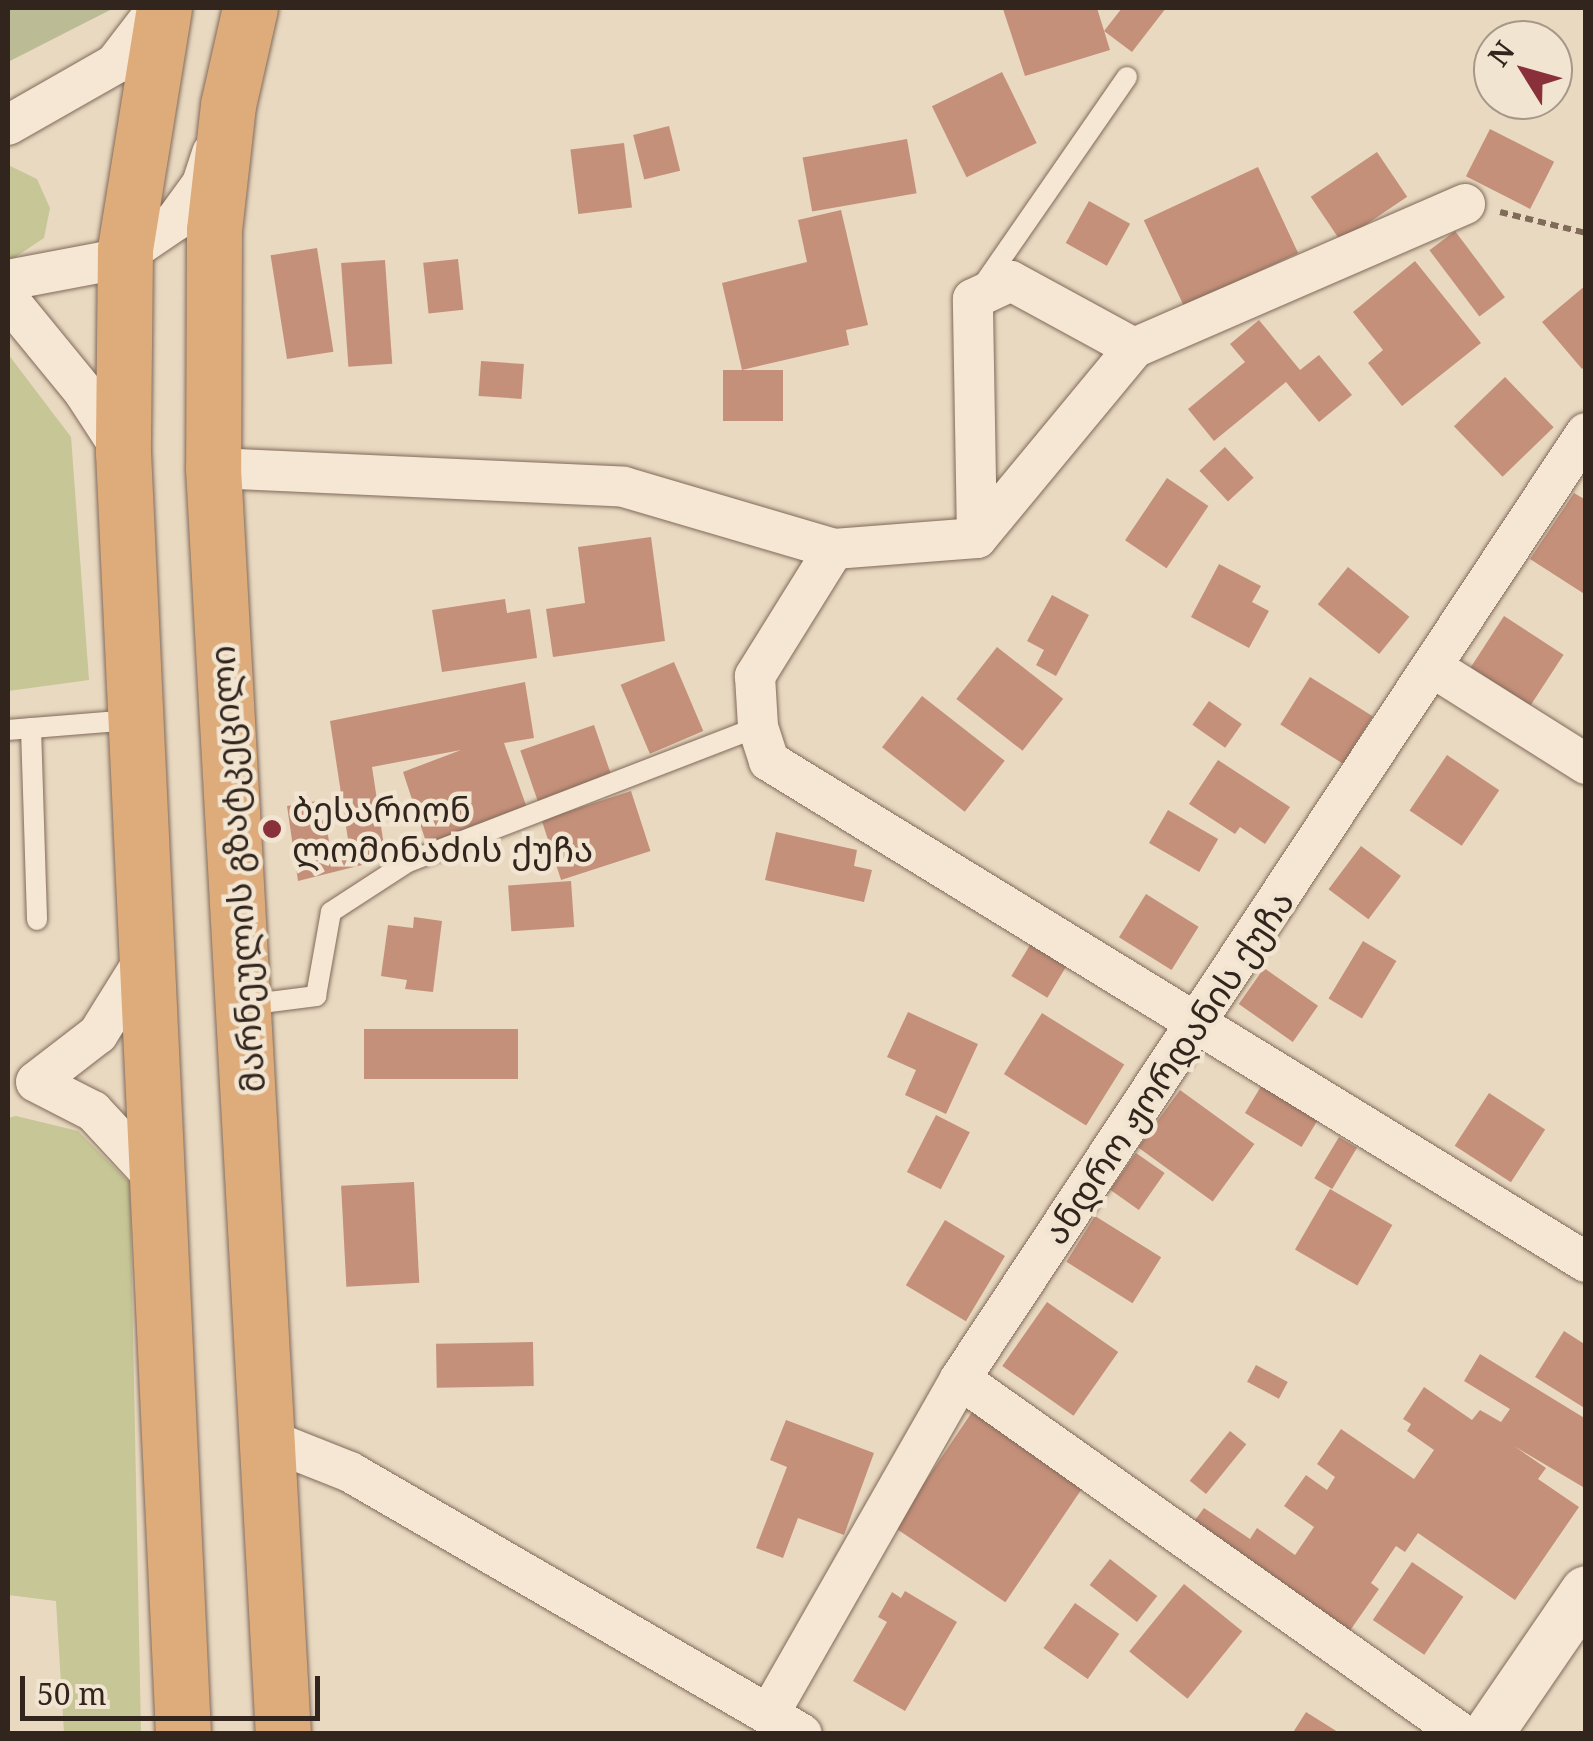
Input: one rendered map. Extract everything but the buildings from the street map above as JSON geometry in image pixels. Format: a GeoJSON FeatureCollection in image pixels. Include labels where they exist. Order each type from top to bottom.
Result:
{"type":"FeatureCollection","features":[{"type":"Feature","properties":{"kind":"highway"},"geometry":{"type":"LineString","coordinates":[[161,8],[125,250],[123,452],[183,1734]]}},
{"type":"Feature","properties":{"kind":"highway","name":"მარნეულის გზატკეცილი"},"geometry":{"type":"LineString","coordinates":[[250,8],[228,105],[214,230],[213,468],[272,1441],[284,1734]]}},
{"type":"Feature","properties":{"kind":"street"},"geometry":{"type":"LineString","coordinates":[[8,125],[115,64],[161,8]]}},
{"type":"Feature","properties":{"kind":"street"},"geometry":{"type":"LineString","coordinates":[[8,280],[94,269],[175,221],[202,184],[228,105]]}},
{"type":"Feature","properties":{"kind":"street"},"geometry":{"type":"LineString","coordinates":[[213,468],[624,487],[834,549],[978,538],[1134,348],[1465,204]]}},
{"type":"Feature","properties":{"kind":"street"},"geometry":{"type":"LineString","coordinates":[[978,538],[973,300],[1011,281],[1134,348]]}},
{"type":"Feature","properties":{"kind":"street"},"geometry":{"type":"LineString","coordinates":[[8,300],[84,392],[123,452]]}},
{"type":"Feature","properties":{"kind":"street","name":"ანდრო ჟორდანის ქუჩა"},"geometry":{"type":"LineString","coordinates":[[786,1724],[960,1379],[1586,433]]}},
{"type":"Feature","properties":{"kind":"street"},"geometry":{"type":"LineString","coordinates":[[834,549],[756,676],[758,727],[769,761],[1199,1021],[1586,1262]]}},
{"type":"Feature","properties":{"kind":"street"},"geometry":{"type":"LineString","coordinates":[[1432,667],[1586,764]]}},
{"type":"Feature","properties":{"kind":"street"},"geometry":{"type":"LineString","coordinates":[[22,1086],[98,1034],[146,957]]}},
{"type":"Feature","properties":{"kind":"street"},"geometry":{"type":"LineString","coordinates":[[22,1086],[93,1112],[159,1182]]}},
{"type":"Feature","properties":{"kind":"street"},"geometry":{"type":"LineString","coordinates":[[960,1379],[1462,1734]]}},
{"type":"Feature","properties":{"kind":"street"},"geometry":{"type":"LineString","coordinates":[[272,1441],[350,1472],[786,1724]]}},
{"type":"Feature","properties":{"kind":"street"},"geometry":{"type":"LineString","coordinates":[[1488,1734],[1586,1591]]}},
{"type":"Feature","properties":{"kind":"lane"},"geometry":{"type":"LineString","coordinates":[[973,300],[1127,77]]}},
{"type":"Feature","properties":{"kind":"lane"},"geometry":{"type":"LineString","coordinates":[[8,730],[138,720]]}},
{"type":"Feature","properties":{"kind":"lane"},"geometry":{"type":"LineString","coordinates":[[246,1005],[316,996],[330,912],[408,862],[758,727]]}},
{"type":"Feature","properties":{"kind":"lane"},"geometry":{"type":"LineString","coordinates":[[31,728],[38,920]]}},
{"type":"Feature","properties":{"kind":"path"},"geometry":{"type":"LineString","coordinates":[[1465,204],[1586,233]]}},
{"type":"Feature","properties":{"kind":"green space"},"geometry":{"type":"Polygon","coordinates":[[[8,8],[114,8],[8,62],[8,8]]]}},
{"type":"Feature","properties":{"kind":"green space"},"geometry":{"type":"Polygon","coordinates":[[[8,165],[37,179],[50,208],[44,238],[8,262],[8,165]]]}},
{"type":"Feature","properties":{"kind":"green space"},"geometry":{"type":"Polygon","coordinates":[[[8,354],[71,437],[89,680],[8,691],[8,354]]]}},
{"type":"Feature","properties":{"kind":"green space"},"geometry":{"type":"Polygon","coordinates":[[[16,1116],[78,1131],[130,1183],[141,1733],[64,1733],[56,1601],[8,1595],[8,1118],[16,1116]]]}},
{"type":"Feature","properties":{"kind":"place","name":"ბესარიონ ლომინაძის ქუჩა"},"geometry":{"type":"Point","coordinates":[272,829]}}]}
